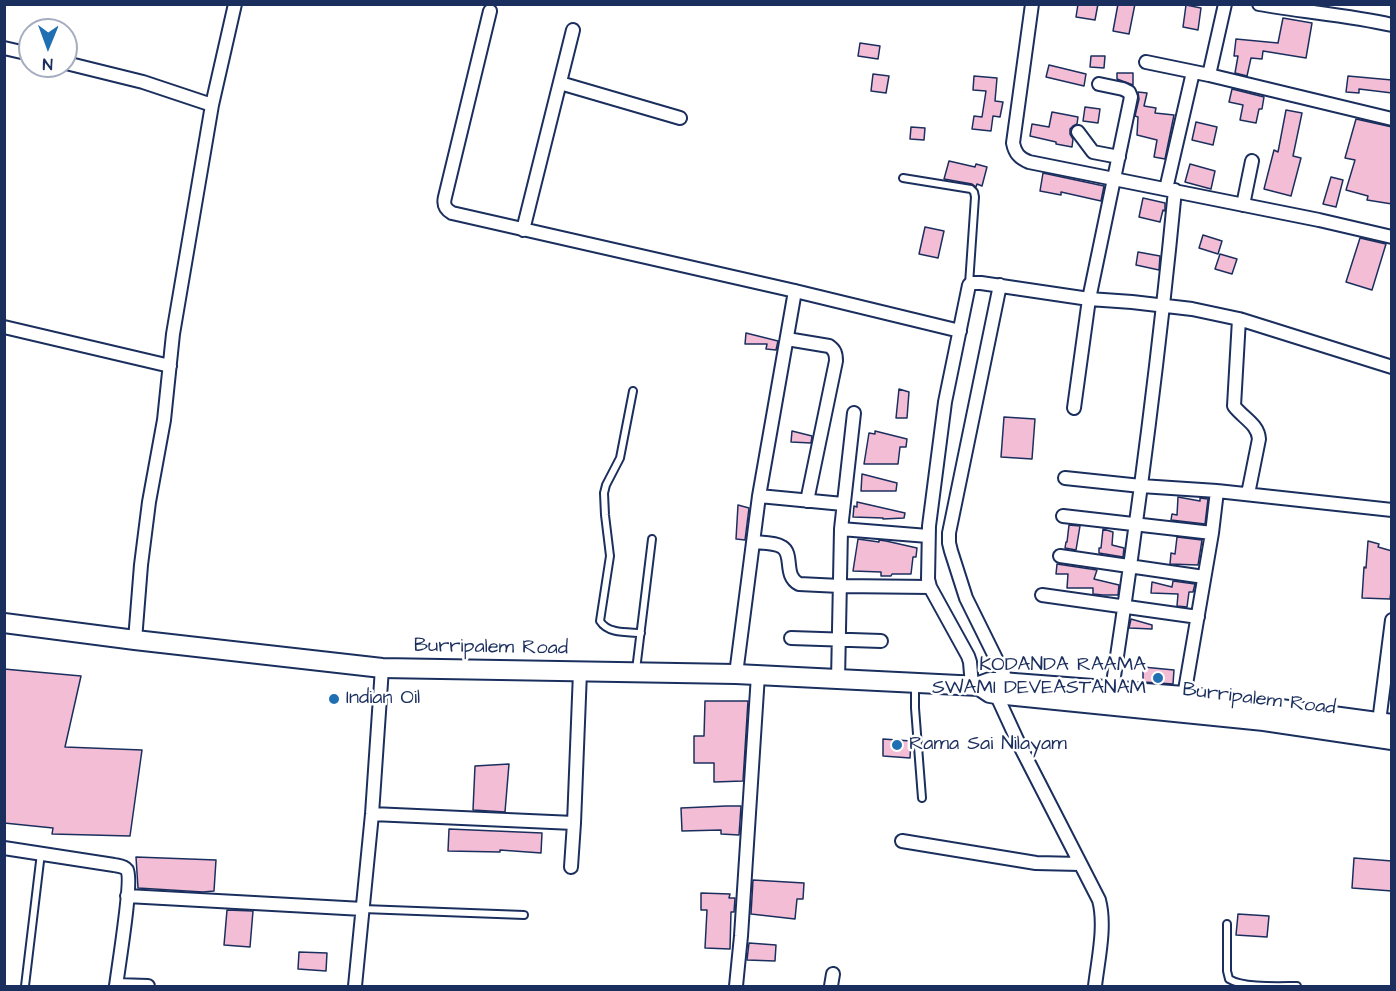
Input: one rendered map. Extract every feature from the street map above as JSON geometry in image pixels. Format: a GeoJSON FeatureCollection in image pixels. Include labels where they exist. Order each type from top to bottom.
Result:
{"type":"FeatureCollection","features":[{"type":"Feature","properties":{"kind":"main road","name":"Burripalem Road"},"geometry":{"type":"LineString","coordinates":[[4,623],[382,668],[580,672],[636,668],[758,675],[838,672],[915,684],[976,686],[990,682],[1002,688],[1264,721],[1392,740]]}},
{"type":"Feature","properties":{"kind":"main road","name":"Burripalem Road"},"geometry":{"type":"LineString","coordinates":[[1002,688],[1112,690],[1184,696],[1385,723]]}},
{"type":"Feature","properties":{"kind":"street"},"geometry":{"type":"LineString","coordinates":[[135,640],[141,565],[164,420],[173,334],[212,105],[235,4]]}},
{"type":"Feature","properties":{"kind":"street"},"geometry":{"type":"LineString","coordinates":[[1032,4],[1013,143],[1021,159],[1392,237]]}},
{"type":"Feature","properties":{"kind":"street"},"geometry":{"type":"LineString","coordinates":[[1209,75],[1225,4]]}},
{"type":"Feature","properties":{"kind":"street"},"geometry":{"type":"LineString","coordinates":[[1259,4],[1305,12],[1345,10],[1392,25]]}},
{"type":"Feature","properties":{"kind":"street"},"geometry":{"type":"LineString","coordinates":[[490,10],[444,202],[446,209],[452,213],[523,230],[795,291],[960,331]]}},
{"type":"Feature","properties":{"kind":"street"},"geometry":{"type":"LineString","coordinates":[[523,230],[573,30]]}},
{"type":"Feature","properties":{"kind":"street"},"geometry":{"type":"LineString","coordinates":[[1146,62],[1392,119]]}},
{"type":"Feature","properties":{"kind":"street"},"geometry":{"type":"LineString","coordinates":[[78,66],[142,82],[212,105]]}},
{"type":"Feature","properties":{"kind":"street"},"geometry":{"type":"LineString","coordinates":[[1112,690],[1164,306],[1170,189],[1193,72]]}},
{"type":"Feature","properties":{"kind":"street"},"geometry":{"type":"LineString","coordinates":[[560,83],[680,118]]}},
{"type":"Feature","properties":{"kind":"street"},"geometry":{"type":"LineString","coordinates":[[1074,408],[1089,299],[1131,97],[1129,92],[1123,89],[1099,84]]}},
{"type":"Feature","properties":{"kind":"street"},"geometry":{"type":"LineString","coordinates":[[1078,132],[1093,152],[1119,158]]}},
{"type":"Feature","properties":{"kind":"street"},"geometry":{"type":"LineString","coordinates":[[1243,205],[1252,161]]}},
{"type":"Feature","properties":{"kind":"street"},"geometry":{"type":"LineString","coordinates":[[976,686],[968,656],[930,587],[928,579],[928,536],[945,402],[969,285],[977,282],[1089,299],[1192,309],[1239,320],[1392,368]]}},
{"type":"Feature","properties":{"kind":"street"},"geometry":{"type":"LineString","coordinates":[[1000,285],[949,543],[966,598],[1002,688],[1019,744],[1099,900],[1102,926],[1095,987]]}},
{"type":"Feature","properties":{"kind":"street"},"geometry":{"type":"LineString","coordinates":[[736,674],[759,496],[795,291]]}},
{"type":"Feature","properties":{"kind":"street"},"geometry":{"type":"LineString","coordinates":[[1239,320],[1234,406],[1255,426],[1259,439],[1248,494]]}},
{"type":"Feature","properties":{"kind":"street"},"geometry":{"type":"LineString","coordinates":[[4,327],[170,366]]}},
{"type":"Feature","properties":{"kind":"street"},"geometry":{"type":"LineString","coordinates":[[787,339],[829,346],[836,354],[807,501]]}},
{"type":"Feature","properties":{"kind":"street"},"geometry":{"type":"LineString","coordinates":[[838,672],[841,529],[854,413]]}},
{"type":"Feature","properties":{"kind":"street"},"geometry":{"type":"LineString","coordinates":[[1065,478],[1248,494],[1392,510]]}},
{"type":"Feature","properties":{"kind":"street"},"geometry":{"type":"LineString","coordinates":[[1184,696],[1217,491]]}},
{"type":"Feature","properties":{"kind":"street"},"geometry":{"type":"LineString","coordinates":[[759,496],[843,504]]}},
{"type":"Feature","properties":{"kind":"street"},"geometry":{"type":"LineString","coordinates":[[1063,516],[1212,532]]}},
{"type":"Feature","properties":{"kind":"street"},"geometry":{"type":"LineString","coordinates":[[841,529],[928,536]]}},
{"type":"Feature","properties":{"kind":"street"},"geometry":{"type":"LineString","coordinates":[[753,542],[784,548],[791,576],[794,581],[805,585],[930,587]]}},
{"type":"Feature","properties":{"kind":"street"},"geometry":{"type":"LineString","coordinates":[[1060,556],[1204,577]]}},
{"type":"Feature","properties":{"kind":"street"},"geometry":{"type":"LineString","coordinates":[[1042,595],[1198,616]]}},
{"type":"Feature","properties":{"kind":"street"},"geometry":{"type":"LineString","coordinates":[[1385,723],[1392,620]]}},
{"type":"Feature","properties":{"kind":"street"},"geometry":{"type":"LineString","coordinates":[[791,638],[839,645],[881,641]]}},
{"type":"Feature","properties":{"kind":"street"},"geometry":{"type":"LineString","coordinates":[[355,987],[372,814],[382,668]]}},
{"type":"Feature","properties":{"kind":"street"},"geometry":{"type":"LineString","coordinates":[[571,867],[580,672]]}},
{"type":"Feature","properties":{"kind":"street"},"geometry":{"type":"LineString","coordinates":[[736,987],[758,675]]}},
{"type":"Feature","properties":{"kind":"street"},"geometry":{"type":"LineString","coordinates":[[372,814],[574,823]]}},
{"type":"Feature","properties":{"kind":"street"},"geometry":{"type":"LineString","coordinates":[[902,841],[1036,863],[1080,864]]}},
{"type":"Feature","properties":{"kind":"street"},"geometry":{"type":"LineString","coordinates":[[4,848],[122,866],[127,870],[129,877],[116,986],[148,987]]}},
{"type":"Feature","properties":{"kind":"street"},"geometry":{"type":"LineString","coordinates":[[127,896],[363,909]]}},
{"type":"Feature","properties":{"kind":"lane"},"geometry":{"type":"LineString","coordinates":[[903,178],[971,189],[974,192],[969,285]]}},
{"type":"Feature","properties":{"kind":"lane"},"geometry":{"type":"LineString","coordinates":[[633,391],[620,458],[604,493],[610,556],[600,621],[610,630],[641,633]]}},
{"type":"Feature","properties":{"kind":"lane"},"geometry":{"type":"LineString","coordinates":[[636,668],[652,539]]}},
{"type":"Feature","properties":{"kind":"lane"},"geometry":{"type":"LineString","coordinates":[[915,684],[922,798]]}},
{"type":"Feature","properties":{"kind":"lane"},"geometry":{"type":"LineString","coordinates":[[25,987],[41,853]]}},
{"type":"Feature","properties":{"kind":"lane"},"geometry":{"type":"LineString","coordinates":[[363,909],[524,915]]}},
{"type":"Feature","properties":{"kind":"lane"},"geometry":{"type":"LineString","coordinates":[[1227,924],[1229,979],[1235,983],[1297,987]]}},
{"type":"Feature","properties":{"kind":"building"},"geometry":{"type":"Polygon","coordinates":[[[1078,4],[1098,4],[1095,20],[1076,17],[1078,4]]]}},
{"type":"Feature","properties":{"kind":"building"},"geometry":{"type":"Polygon","coordinates":[[[1118,4],[1135,4],[1129,34],[1113,31],[1118,4]]]}},
{"type":"Feature","properties":{"kind":"building"},"geometry":{"type":"Polygon","coordinates":[[[1186,5],[1201,8],[1198,30],[1183,27],[1186,5]]]}},
{"type":"Feature","properties":{"kind":"building"},"geometry":{"type":"Polygon","coordinates":[[[1283,18],[1312,23],[1306,58],[1263,51],[1262,59],[1251,58],[1247,76],[1235,73],[1238,56],[1234,56],[1236,39],[1278,43],[1283,18]]]}},
{"type":"Feature","properties":{"kind":"building"},"geometry":{"type":"Polygon","coordinates":[[[860,43],[880,46],[878,59],[858,56],[860,43]]]}},
{"type":"Feature","properties":{"kind":"building"},"geometry":{"type":"Polygon","coordinates":[[[1091,56],[1105,56],[1104,68],[1090,67],[1091,56]]]}},
{"type":"Feature","properties":{"kind":"building"},"geometry":{"type":"Polygon","coordinates":[[[1049,65],[1086,74],[1084,86],[1046,77],[1049,65]]]}},
{"type":"Feature","properties":{"kind":"building"},"geometry":{"type":"Polygon","coordinates":[[[1117,73],[1133,73],[1133,85],[1117,79],[1117,73]]]}},
{"type":"Feature","properties":{"kind":"building"},"geometry":{"type":"Polygon","coordinates":[[[873,74],[889,76],[886,93],[871,91],[873,74]]]}},
{"type":"Feature","properties":{"kind":"building"},"geometry":{"type":"Polygon","coordinates":[[[974,76],[997,78],[995,101],[1003,102],[1000,117],[993,116],[991,131],[972,129],[974,116],[982,117],[986,91],[973,90],[974,76]]]}},
{"type":"Feature","properties":{"kind":"building"},"geometry":{"type":"Polygon","coordinates":[[[1348,76],[1392,80],[1392,93],[1359,89],[1359,93],[1346,92],[1348,76]]]}},
{"type":"Feature","properties":{"kind":"building"},"geometry":{"type":"Polygon","coordinates":[[[1232,89],[1264,97],[1256,123],[1240,120],[1243,105],[1229,102],[1232,89]]]}},
{"type":"Feature","properties":{"kind":"building"},"geometry":{"type":"Polygon","coordinates":[[[1138,92],[1147,93],[1144,106],[1156,108],[1155,113],[1174,115],[1165,159],[1154,157],[1157,140],[1137,135],[1138,117],[1135,116],[1139,99],[1138,92]]]}},
{"type":"Feature","properties":{"kind":"building"},"geometry":{"type":"Polygon","coordinates":[[[1085,107],[1100,109],[1098,123],[1083,121],[1085,107]]]}},
{"type":"Feature","properties":{"kind":"building"},"geometry":{"type":"Polygon","coordinates":[[[1286,110],[1302,113],[1293,156],[1301,158],[1291,196],[1264,189],[1274,150],[1278,152],[1286,110]]]}},
{"type":"Feature","properties":{"kind":"building"},"geometry":{"type":"Polygon","coordinates":[[[1052,112],[1078,117],[1077,124],[1070,129],[1073,139],[1072,147],[1030,136],[1032,124],[1049,127],[1052,112]]]}},
{"type":"Feature","properties":{"kind":"building"},"geometry":{"type":"Polygon","coordinates":[[[1356,119],[1392,127],[1392,204],[1367,200],[1368,196],[1346,190],[1355,160],[1345,158],[1356,119]]]}},
{"type":"Feature","properties":{"kind":"building"},"geometry":{"type":"Polygon","coordinates":[[[1196,122],[1217,127],[1213,145],[1192,140],[1196,122]]]}},
{"type":"Feature","properties":{"kind":"building"},"geometry":{"type":"Polygon","coordinates":[[[911,127],[925,128],[924,140],[910,139],[911,127]]]}},
{"type":"Feature","properties":{"kind":"building"},"geometry":{"type":"Polygon","coordinates":[[[949,161],[975,167],[976,164],[987,167],[982,186],[977,184],[976,187],[972,184],[944,179],[949,161]]]}},
{"type":"Feature","properties":{"kind":"building"},"geometry":{"type":"Polygon","coordinates":[[[1190,164],[1215,171],[1211,189],[1185,182],[1190,164]]]}},
{"type":"Feature","properties":{"kind":"building"},"geometry":{"type":"Polygon","coordinates":[[[1043,173],[1104,186],[1101,201],[1061,192],[1061,195],[1040,191],[1043,173]]]}},
{"type":"Feature","properties":{"kind":"building"},"geometry":{"type":"Polygon","coordinates":[[[1331,177],[1343,180],[1336,207],[1323,204],[1331,177]]]}},
{"type":"Feature","properties":{"kind":"building"},"geometry":{"type":"Polygon","coordinates":[[[1143,198],[1165,203],[1165,211],[1163,210],[1160,222],[1139,217],[1143,198]]]}},
{"type":"Feature","properties":{"kind":"building"},"geometry":{"type":"Polygon","coordinates":[[[925,227],[944,231],[938,258],[919,254],[925,227]]]}},
{"type":"Feature","properties":{"kind":"building"},"geometry":{"type":"Polygon","coordinates":[[[1203,235],[1222,241],[1218,254],[1199,248],[1203,235]]]}},
{"type":"Feature","properties":{"kind":"building"},"geometry":{"type":"Polygon","coordinates":[[[1360,238],[1386,244],[1372,290],[1346,282],[1360,238]]]}},
{"type":"Feature","properties":{"kind":"building"},"geometry":{"type":"Polygon","coordinates":[[[1138,252],[1160,256],[1159,270],[1136,265],[1138,252]]]}},
{"type":"Feature","properties":{"kind":"building"},"geometry":{"type":"Polygon","coordinates":[[[1220,254],[1237,259],[1232,274],[1215,269],[1220,254]]]}},
{"type":"Feature","properties":{"kind":"building"},"geometry":{"type":"Polygon","coordinates":[[[746,333],[778,341],[776,350],[766,349],[767,344],[745,344],[746,333]]]}},
{"type":"Feature","properties":{"kind":"building"},"geometry":{"type":"Polygon","coordinates":[[[899,389],[909,392],[907,418],[896,418],[899,389]]]}},
{"type":"Feature","properties":{"kind":"building"},"geometry":{"type":"Polygon","coordinates":[[[1004,417],[1035,419],[1032,459],[1001,457],[1004,417]]]}},
{"type":"Feature","properties":{"kind":"building"},"geometry":{"type":"Polygon","coordinates":[[[792,431],[812,436],[811,443],[791,442],[792,431]]]}},
{"type":"Feature","properties":{"kind":"building"},"geometry":{"type":"Polygon","coordinates":[[[875,431],[907,439],[906,447],[900,447],[898,464],[864,464],[869,433],[875,434],[875,431]]]}},
{"type":"Feature","properties":{"kind":"building"},"geometry":{"type":"Polygon","coordinates":[[[862,474],[897,483],[896,491],[861,491],[862,474]]]}},
{"type":"Feature","properties":{"kind":"building"},"geometry":{"type":"Polygon","coordinates":[[[1178,497],[1200,501],[1200,498],[1208,499],[1205,524],[1171,520],[1172,514],[1177,515],[1178,497]]]}},
{"type":"Feature","properties":{"kind":"building"},"geometry":{"type":"Polygon","coordinates":[[[857,502],[905,513],[904,518],[853,517],[854,506],[857,507],[857,502]]]}},
{"type":"Feature","properties":{"kind":"building"},"geometry":{"type":"Polygon","coordinates":[[[738,505],[749,508],[745,540],[736,539],[738,505]]]}},
{"type":"Feature","properties":{"kind":"building"},"geometry":{"type":"Polygon","coordinates":[[[1069,525],[1080,526],[1076,550],[1065,548],[1069,525]]]}},
{"type":"Feature","properties":{"kind":"building"},"geometry":{"type":"Polygon","coordinates":[[[1103,529],[1113,532],[1112,545],[1124,548],[1123,557],[1099,553],[1103,529]]]}},
{"type":"Feature","properties":{"kind":"building"},"geometry":{"type":"Polygon","coordinates":[[[1177,537],[1202,540],[1198,565],[1170,564],[1171,553],[1175,554],[1177,537]]]}},
{"type":"Feature","properties":{"kind":"building"},"geometry":{"type":"Polygon","coordinates":[[[858,539],[886,541],[917,548],[916,557],[913,557],[911,574],[881,576],[881,572],[853,571],[858,539]]]}},
{"type":"Feature","properties":{"kind":"building"},"geometry":{"type":"Polygon","coordinates":[[[1368,541],[1392,551],[1390,599],[1362,598],[1368,541]]]}},
{"type":"Feature","properties":{"kind":"building"},"geometry":{"type":"Polygon","coordinates":[[[1057,564],[1097,570],[1094,579],[1119,585],[1118,595],[1093,594],[1093,588],[1067,588],[1068,574],[1056,574],[1057,564]]]}},
{"type":"Feature","properties":{"kind":"building"},"geometry":{"type":"Polygon","coordinates":[[[1173,581],[1195,584],[1193,592],[1189,592],[1187,607],[1177,606],[1178,594],[1151,593],[1152,582],[1172,587],[1173,581]]]}},
{"type":"Feature","properties":{"kind":"building"},"geometry":{"type":"Polygon","coordinates":[[[1131,619],[1152,625],[1152,629],[1129,628],[1131,619]]]}},
{"type":"Feature","properties":{"kind":"building","name":"KODANDA RAAMA SWAMI DEVEASTANAM"},"geometry":{"type":"Polygon","coordinates":[[[1143,667],[1174,670],[1173,684],[1143,682],[1143,667]]]}},
{"type":"Feature","properties":{"kind":"building"},"geometry":{"type":"Polygon","coordinates":[[[4,669],[81,676],[65,747],[142,750],[130,836],[52,834],[53,828],[4,823],[4,669]]]}},
{"type":"Feature","properties":{"kind":"building"},"geometry":{"type":"Polygon","coordinates":[[[705,701],[748,701],[743,781],[714,782],[714,763],[694,763],[694,736],[704,736],[705,701]]]}},
{"type":"Feature","properties":{"kind":"building","name":"Rama Sai Nilayam"},"geometry":{"type":"Polygon","coordinates":[[[883,739],[911,741],[910,758],[883,756],[883,739]]]}},
{"type":"Feature","properties":{"kind":"building"},"geometry":{"type":"Polygon","coordinates":[[[509,764],[505,812],[473,810],[475,766],[509,764]]]}},
{"type":"Feature","properties":{"kind":"building"},"geometry":{"type":"Polygon","coordinates":[[[741,806],[739,835],[721,834],[721,830],[682,831],[681,808],[741,806]]]}},
{"type":"Feature","properties":{"kind":"building"},"geometry":{"type":"Polygon","coordinates":[[[449,829],[542,833],[541,853],[500,850],[500,852],[448,851],[449,829]]]}},
{"type":"Feature","properties":{"kind":"building"},"geometry":{"type":"Polygon","coordinates":[[[136,857],[216,860],[214,891],[138,888],[136,857]]]}},
{"type":"Feature","properties":{"kind":"building"},"geometry":{"type":"Polygon","coordinates":[[[1354,858],[1392,861],[1392,891],[1352,888],[1354,858]]]}},
{"type":"Feature","properties":{"kind":"building"},"geometry":{"type":"Polygon","coordinates":[[[753,880],[804,883],[803,899],[797,899],[795,919],[751,914],[753,880]]]}},
{"type":"Feature","properties":{"kind":"building"},"geometry":{"type":"Polygon","coordinates":[[[701,893],[730,894],[729,898],[735,898],[734,912],[731,912],[730,949],[705,948],[707,910],[701,910],[701,893]]]}},
{"type":"Feature","properties":{"kind":"building"},"geometry":{"type":"Polygon","coordinates":[[[227,910],[253,911],[250,947],[224,945],[227,910]]]}},
{"type":"Feature","properties":{"kind":"building"},"geometry":{"type":"Polygon","coordinates":[[[1238,914],[1269,916],[1267,937],[1236,935],[1238,914]]]}},
{"type":"Feature","properties":{"kind":"building"},"geometry":{"type":"Polygon","coordinates":[[[749,943],[776,945],[775,961],[747,960],[749,943]]]}},
{"type":"Feature","properties":{"kind":"building"},"geometry":{"type":"Polygon","coordinates":[[[299,952],[327,953],[326,971],[298,969],[299,952]]]}},
{"type":"Feature","properties":{"kind":"place","name":"KODANDA RAAMA SWAMI DEVEASTANAM"},"geometry":{"type":"Point","coordinates":[1158,678]}},
{"type":"Feature","properties":{"kind":"place","name":"Indian Oil"},"geometry":{"type":"Point","coordinates":[334,699]}},
{"type":"Feature","properties":{"kind":"place","name":"Rama Sai Nilayam"},"geometry":{"type":"Point","coordinates":[897,745]}}]}
